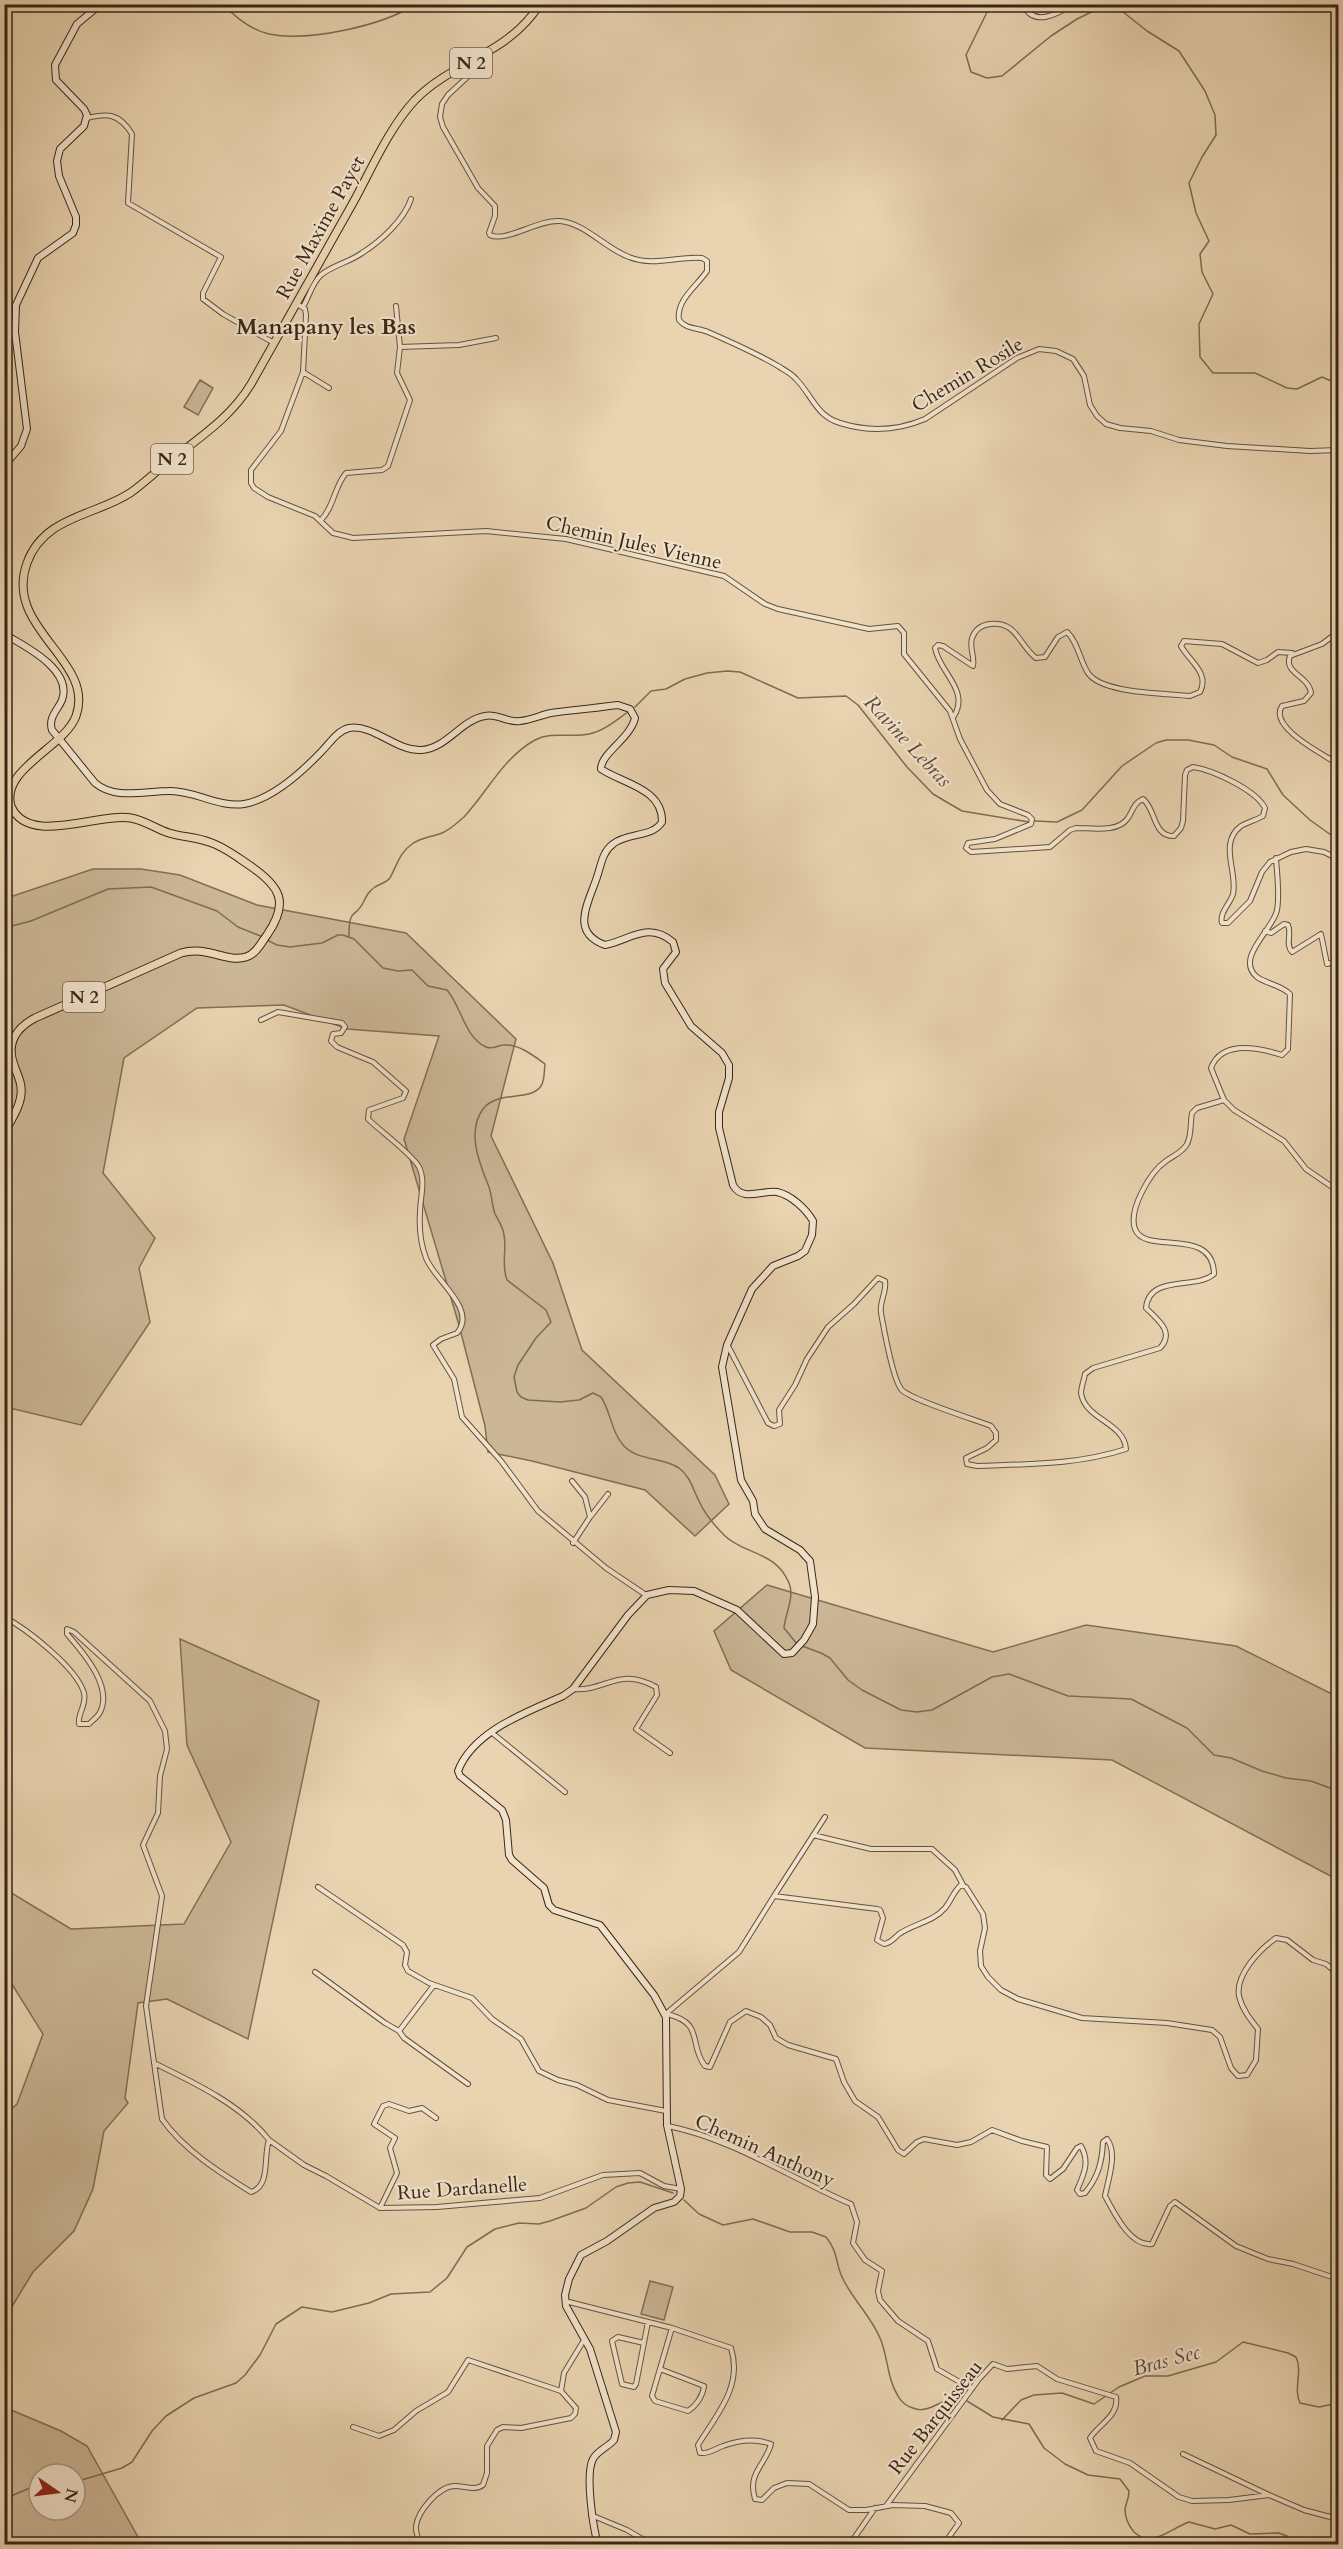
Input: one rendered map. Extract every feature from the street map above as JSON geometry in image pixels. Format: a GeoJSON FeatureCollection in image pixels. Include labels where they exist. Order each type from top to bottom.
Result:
{"type":"FeatureCollection","features":[{"type":"Feature","properties":{"kind":"main road"},"geometry":{"type":"LineString","coordinates":[[4,466],[21,446],[27,429],[15,332],[16,306],[38,258],[75,230],[76,217],[59,176],[57,161],[63,145],[82,128],[87,118],[84,109],[56,80],[54,71],[77,24],[101,4]]}},
{"type":"Feature","properties":{"kind":"main road","name":"Rue Maxime Payet"},"geometry":{"type":"LineString","coordinates":[[4,1133],[17,1107],[22,1089],[12,1060],[12,1044],[18,1029],[28,1021],[181,953],[204,950],[239,958],[247,957],[255,952],[279,916],[281,904],[269,881],[243,861],[208,841],[171,834],[127,817],[40,826],[25,822],[20,818],[10,801],[12,782],[19,772],[58,739],[75,718],[79,694],[70,671],[31,617],[26,604],[24,577],[28,561],[34,549],[58,525],[131,492],[227,416],[242,400],[274,343],[300,305],[407,110],[434,84],[520,30],[540,4]]}},
{"type":"Feature","properties":{"kind":"main road"},"geometry":{"type":"LineString","coordinates":[[4,634],[37,654],[60,678],[64,687],[63,698],[50,723],[58,739],[95,783],[110,792],[179,791],[225,803],[240,804],[264,797],[279,788],[307,765],[338,734],[351,728],[367,731],[409,749],[426,750],[446,741],[483,716],[492,715],[515,722],[549,714],[609,706],[618,705],[630,709],[635,718],[631,729],[601,763],[601,769],[644,791],[661,811],[663,822],[656,830],[625,838],[607,850],[584,912],[585,928],[594,940],[604,945],[642,932],[664,936],[673,942],[676,952],[662,973],[665,983],[691,1026],[722,1053],[730,1069],[719,1112],[718,1128],[733,1185],[739,1192],[751,1195],[767,1192],[785,1195],[803,1209],[813,1221],[812,1235],[805,1251],[773,1266],[756,1283],[727,1346],[723,1374],[741,1480],[753,1501],[755,1514],[761,1525],[800,1550],[810,1561],[815,1608],[813,1624],[804,1640],[792,1653],[784,1654],[744,1615],[709,1597],[683,1590],[669,1590],[647,1595],[628,1615],[573,1689],[490,1731],[466,1757],[458,1771],[460,1776],[502,1810],[506,1820],[509,1855],[544,1888],[549,1905],[554,1910],[600,1925],[667,2015],[667,2126],[681,2189],[680,2196],[674,2202],[654,2208],[607,2241],[581,2255],[569,2279],[565,2301],[568,2312],[590,2349],[616,2432],[612,2442],[597,2454],[591,2464],[591,2514],[598,2544]]}},
{"type":"Feature","properties":{"kind":"street"},"geometry":{"type":"LineString","coordinates":[[1023,4],[1026,11],[1039,18],[1056,15],[1073,4]]}},
{"type":"Feature","properties":{"kind":"street","name":"Chemin Rosile"},"geometry":{"type":"LineString","coordinates":[[477,59],[476,69],[448,95],[440,113],[443,127],[478,188],[495,206],[490,235],[500,238],[543,222],[561,221],[578,226],[612,249],[638,260],[660,262],[702,258],[706,261],[708,268],[680,308],[678,317],[683,325],[709,332],[789,373],[802,386],[816,408],[833,421],[868,429],[894,429],[909,426],[924,419],[1017,357],[1039,349],[1056,351],[1073,359],[1084,376],[1090,405],[1097,416],[1113,426],[1151,431],[1179,440],[1227,446],[1310,451],[1338,450]]}},
{"type":"Feature","properties":{"kind":"street"},"geometry":{"type":"LineString","coordinates":[[87,118],[103,113],[108,114],[126,126],[132,134],[128,203],[221,257],[202,293],[203,299],[223,314],[274,343]]}},
{"type":"Feature","properties":{"kind":"street"},"geometry":{"type":"LineString","coordinates":[[300,305],[323,274],[362,254],[388,231],[408,209],[411,199]]}},
{"type":"Feature","properties":{"kind":"street","name":"Chemin Jules Vienne"},"geometry":{"type":"LineString","coordinates":[[300,305],[306,315],[303,372],[281,431],[251,470],[251,483],[254,488],[268,497],[303,510],[321,520],[329,531],[353,538],[486,531],[566,538],[724,576],[765,604],[778,609],[869,629],[898,626],[904,633],[904,654],[954,717],[960,739],[991,795],[1000,804],[1028,815],[1032,819],[1030,826],[1006,835],[968,843],[966,847],[969,851],[990,852],[1050,847],[1070,830],[1076,828],[1114,828],[1122,825],[1136,802],[1143,799],[1148,804],[1162,833],[1166,836],[1174,836],[1181,828],[1183,821],[1185,775],[1187,770],[1193,767],[1232,782],[1256,797],[1265,808],[1263,816],[1242,826],[1232,841],[1229,854],[1234,887],[1231,900],[1221,916],[1222,923],[1228,923],[1245,908],[1262,872],[1276,858]]}},
{"type":"Feature","properties":{"kind":"street"},"geometry":{"type":"LineString","coordinates":[[321,520],[327,514],[339,482],[345,473],[382,470],[388,466],[410,400],[397,373],[400,347],[396,306]]}},
{"type":"Feature","properties":{"kind":"street"},"geometry":{"type":"LineString","coordinates":[[400,347],[459,345],[496,338]]}},
{"type":"Feature","properties":{"kind":"street"},"geometry":{"type":"LineString","coordinates":[[303,372],[329,388]]}},
{"type":"Feature","properties":{"kind":"street"},"geometry":{"type":"LineString","coordinates":[[954,717],[959,698],[935,648],[941,645],[973,666],[971,647],[973,636],[978,629],[987,624],[1003,624],[1011,628],[1033,656],[1039,658],[1047,655],[1058,637],[1067,632],[1074,642],[1086,671],[1097,683],[1110,687],[1190,696],[1200,692],[1203,678],[1196,664],[1183,650],[1181,642],[1222,644],[1258,663],[1278,652],[1292,653],[1332,638],[1338,632]]}},
{"type":"Feature","properties":{"kind":"street"},"geometry":{"type":"LineString","coordinates":[[1332,638],[1338,644]]}},
{"type":"Feature","properties":{"kind":"street"},"geometry":{"type":"LineString","coordinates":[[1292,653],[1288,661],[1289,667],[1307,682],[1311,693],[1304,700],[1282,705],[1279,712],[1280,720],[1286,729],[1338,764]]}},
{"type":"Feature","properties":{"kind":"street"},"geometry":{"type":"LineString","coordinates":[[1338,859],[1324,852],[1306,849],[1276,858],[1278,909],[1274,921],[1265,931],[1251,957],[1251,967],[1256,976],[1290,994],[1286,1054],[1282,1056],[1251,1047],[1226,1052],[1213,1063],[1212,1068],[1224,1100],[1243,1118],[1284,1141],[1306,1169],[1338,1191]]}},
{"type":"Feature","properties":{"kind":"street"},"geometry":{"type":"LineString","coordinates":[[1265,931],[1271,933],[1284,924],[1288,925],[1290,929],[1288,946],[1292,952],[1321,934],[1328,964],[1338,961]]}},
{"type":"Feature","properties":{"kind":"street"},"geometry":{"type":"LineString","coordinates":[[261,1020],[278,1012],[342,1023],[345,1027],[341,1033],[333,1034],[331,1041],[337,1047],[373,1062],[406,1091],[403,1098],[369,1110],[368,1119],[420,1168],[423,1188],[420,1211],[421,1229],[426,1257],[433,1273],[454,1294],[462,1318],[461,1329],[457,1333],[441,1339],[433,1346],[454,1379],[462,1417],[501,1461],[538,1511],[573,1543],[647,1595]]}},
{"type":"Feature","properties":{"kind":"street"},"geometry":{"type":"LineString","coordinates":[[727,1346],[768,1423],[774,1426],[780,1424],[779,1410],[807,1359],[828,1327],[878,1278],[885,1281],[886,1287],[880,1310],[901,1390],[991,1426],[996,1433],[996,1440],[987,1448],[966,1458],[968,1464],[977,1466],[1064,1463],[1105,1456],[1126,1449],[1125,1440],[1119,1432],[1087,1408],[1081,1393],[1085,1374],[1094,1368],[1160,1348],[1166,1342],[1167,1335],[1165,1328],[1146,1308],[1146,1300],[1150,1294],[1176,1283],[1207,1280],[1214,1274],[1213,1265],[1198,1249],[1173,1241],[1155,1242],[1144,1238],[1136,1232],[1132,1220],[1147,1183],[1164,1162],[1180,1152],[1187,1144],[1192,1113],[1197,1108],[1224,1100]]}},
{"type":"Feature","properties":{"kind":"street"},"geometry":{"type":"LineString","coordinates":[[572,1481],[585,1497],[590,1517]]}},
{"type":"Feature","properties":{"kind":"street"},"geometry":{"type":"LineString","coordinates":[[573,1543],[608,1494]]}},
{"type":"Feature","properties":{"kind":"street"},"geometry":{"type":"LineString","coordinates":[[4,1617],[26,1631],[79,1683],[84,1694],[85,1705],[79,1724],[89,1724],[99,1714],[102,1698],[101,1686],[92,1664],[67,1634],[67,1629],[74,1632],[150,1701],[165,1731],[167,1749],[160,1776],[158,1813],[142,1845],[162,1896],[146,2006],[162,2119],[172,2134],[222,2174],[251,2192],[259,2190],[264,2183],[266,2150],[269,2140]]}},
{"type":"Feature","properties":{"kind":"street"},"geometry":{"type":"LineString","coordinates":[[573,1689],[583,1689],[623,1677],[652,1685],[657,1690],[657,1695],[636,1729],[670,1753]]}},
{"type":"Feature","properties":{"kind":"street"},"geometry":{"type":"LineString","coordinates":[[490,1731],[565,1792]]}},
{"type":"Feature","properties":{"kind":"street"},"geometry":{"type":"LineString","coordinates":[[825,1817],[739,1952],[667,2015],[689,2024],[695,2034],[701,2061],[705,2066],[710,2067],[730,2022],[746,2012],[761,2016],[770,2025],[776,2038],[836,2059],[844,2082],[855,2101],[878,2117],[898,2150],[904,2154],[924,2139],[957,2145],[971,2142],[992,2130],[1047,2147],[1046,2175],[1050,2179],[1063,2169],[1077,2148],[1081,2146],[1086,2162],[1077,2190],[1080,2194],[1084,2193],[1094,2182],[1102,2163],[1103,2142],[1107,2139],[1111,2144],[1111,2165],[1105,2196],[1131,2236],[1146,2245],[1152,2244],[1170,2206],[1175,2202],[1236,2246],[1268,2259],[1293,2264],[1338,2279]]}},
{"type":"Feature","properties":{"kind":"street"},"geometry":{"type":"LineString","coordinates":[[813,1835],[871,1849],[933,1849],[955,1870],[963,1886],[983,1914],[985,1928],[980,1951],[981,1966],[1001,1990],[1018,1999],[1082,2018],[1167,2023],[1212,2030],[1218,2033],[1231,2068],[1238,2076],[1247,2075],[1256,2060],[1258,2029],[1245,2012],[1239,1994],[1241,1978],[1263,1947],[1276,1938],[1287,1940],[1313,1960],[1326,1964],[1338,1974]]}},
{"type":"Feature","properties":{"kind":"street"},"geometry":{"type":"LineString","coordinates":[[774,1896],[880,1910],[883,1918],[877,1940],[884,1944],[934,1917],[945,1908],[954,1891],[961,1885],[963,1886]]}},
{"type":"Feature","properties":{"kind":"street"},"geometry":{"type":"LineString","coordinates":[[318,1887],[403,1945],[407,1952],[405,1965],[408,1971],[434,1985],[472,1998],[492,2019],[521,2039],[539,2071],[577,2085],[608,2100],[666,2111]]}},
{"type":"Feature","properties":{"kind":"street"},"geometry":{"type":"LineString","coordinates":[[315,1972],[399,2031],[468,2084]]}},
{"type":"Feature","properties":{"kind":"street"},"geometry":{"type":"LineString","coordinates":[[399,2031],[434,1985]]}},
{"type":"Feature","properties":{"kind":"street","name":"Rue Dardanelle"},"geometry":{"type":"LineString","coordinates":[[154,2062],[206,2089],[260,2128],[269,2140],[304,2165],[326,2175],[380,2208],[437,2207],[540,2198],[603,2175],[640,2174],[664,2186],[681,2189]]}},
{"type":"Feature","properties":{"kind":"street"},"geometry":{"type":"LineString","coordinates":[[380,2208],[397,2173],[390,2148],[395,2138],[374,2124],[383,2106],[389,2104],[408,2111],[422,2108],[436,2118]]}},
{"type":"Feature","properties":{"kind":"street","name":"Chemin Anthony"},"geometry":{"type":"LineString","coordinates":[[667,2126],[696,2132],[770,2164],[851,2204],[857,2222],[853,2243],[864,2260],[877,2265],[882,2271],[878,2291],[880,2300],[898,2321],[928,2341],[937,2369],[972,2389]]}},
{"type":"Feature","properties":{"kind":"street"},"geometry":{"type":"LineString","coordinates":[[565,2301],[672,2328],[730,2348],[733,2354],[733,2385],[728,2398],[698,2445],[700,2453],[708,2454],[721,2446],[741,2441],[760,2440],[771,2444],[769,2452],[753,2477],[755,2499],[762,2500],[774,2488],[787,2483],[809,2484],[849,2510],[886,2506],[925,2506],[951,2513],[959,2523],[944,2544]]}},
{"type":"Feature","properties":{"kind":"street"},"geometry":{"type":"LineString","coordinates":[[644,2343],[618,2337],[612,2341],[620,2380],[626,2386],[634,2387],[636,2384],[644,2343],[648,2322]]}},
{"type":"Feature","properties":{"kind":"street"},"geometry":{"type":"LineString","coordinates":[[660,2369],[704,2386],[704,2392],[693,2408],[688,2411],[655,2401],[652,2396],[672,2328]]}},
{"type":"Feature","properties":{"kind":"street"},"geometry":{"type":"LineString","coordinates":[[561,2391],[564,2373],[584,2339]]}},
{"type":"Feature","properties":{"kind":"street"},"geometry":{"type":"LineString","coordinates":[[353,2427],[379,2436],[394,2430],[416,2411],[448,2392],[468,2360],[561,2391],[576,2408],[575,2415],[571,2418],[521,2428],[503,2427],[497,2430],[487,2446],[487,2473],[483,2484],[476,2488],[453,2486],[439,2492],[418,2517],[416,2530],[419,2544]]}},
{"type":"Feature","properties":{"kind":"street","name":"Rue Barquisseau"},"geometry":{"type":"LineString","coordinates":[[886,2506],[993,2364],[1007,2369],[1037,2366],[1057,2379],[1116,2397],[1117,2404],[1114,2412],[1090,2438],[1092,2445],[1096,2451],[1130,2463],[1179,2497],[1192,2501],[1229,2500],[1269,2495]]}},
{"type":"Feature","properties":{"kind":"street"},"geometry":{"type":"LineString","coordinates":[[1183,2454],[1305,2511],[1338,2519]]}},
{"type":"Feature","properties":{"kind":"street"},"geometry":{"type":"LineString","coordinates":[[850,2544],[875,2508]]}},
{"type":"Feature","properties":{"kind":"street"},"geometry":{"type":"LineString","coordinates":[[591,2514],[651,2544]]}},
{"type":"Feature","properties":{"kind":"shaded area"},"geometry":{"type":"Polygon","coordinates":[[[200,380],[213,388],[198,415],[184,407],[200,380]]]}},
{"type":"Feature","properties":{"kind":"shaded area"},"geometry":{"type":"Polygon","coordinates":[[[93,869],[141,869],[180,875],[257,905],[406,933],[516,1039],[491,1136],[553,1263],[582,1350],[715,1475],[729,1504],[695,1536],[645,1490],[488,1452],[485,1426],[459,1325],[404,1139],[439,1036],[347,1029],[284,1005],[197,1008],[124,1058],[103,1173],[155,1238],[139,1268],[150,1322],[81,1425],[5,1407],[4,899],[93,869]]]}},
{"type":"Feature","properties":{"kind":"shaded area"},"geometry":{"type":"Polygon","coordinates":[[[767,1585],[993,1652],[1086,1625],[1236,1646],[1338,1697],[1338,1880],[1112,1760],[865,1748],[731,1670],[714,1631],[767,1585]]]}},
{"type":"Feature","properties":{"kind":"shaded area"},"geometry":{"type":"Polygon","coordinates":[[[180,1639],[319,1701],[248,2039],[167,1999],[138,2003],[125,2098],[128,2103],[104,2131],[93,2189],[74,2231],[33,2272],[5,2318],[5,2114],[17,2104],[43,2034],[5,1973],[5,1889],[71,1929],[184,1924],[231,1842],[187,1745],[180,1639]]]}},
{"type":"Feature","properties":{"kind":"shaded area"},"geometry":{"type":"Polygon","coordinates":[[[650,2281],[673,2287],[664,2320],[641,2314],[650,2281]]]}},
{"type":"Feature","properties":{"kind":"shaded area"},"geometry":{"type":"Polygon","coordinates":[[[4,2407],[61,2431],[87,2446],[138,2537],[136,2543],[99,2537],[85,2544],[5,2544],[4,2407]]]}},
{"type":"Feature","properties":{"kind":"waterway"},"geometry":{"type":"LineString","coordinates":[[223,4],[250,26],[269,34],[285,36],[324,34],[365,25],[402,12],[416,4]]}},
{"type":"Feature","properties":{"kind":"waterway"},"geometry":{"type":"LineString","coordinates":[[991,4],[966,55],[971,72],[987,78],[1002,76],[1051,36],[1077,19],[1108,4]]}},
{"type":"Feature","properties":{"kind":"waterway"},"geometry":{"type":"LineString","coordinates":[[1113,4],[1147,31],[1179,51],[1205,91],[1215,115],[1216,135],[1189,183],[1196,213],[1209,241],[1200,254],[1202,272],[1213,294],[1199,324],[1200,357],[1213,373],[1255,373],[1287,388],[1297,389],[1322,377],[1338,384]]}},
{"type":"Feature","properties":{"kind":"waterway"},"geometry":{"type":"LineString","coordinates":[[1281,4],[1293,9],[1313,4]]}},
{"type":"Feature","properties":{"kind":"waterway","name":"Ravine Lebras"},"geometry":{"type":"LineString","coordinates":[[635,707],[651,691],[666,689],[685,679],[707,673],[727,671],[740,672],[798,698],[846,696],[858,705],[907,767],[933,794],[962,811],[1029,822]]}},
{"type":"Feature","properties":{"kind":"waterway","name":"Ravine Lebras"},"geometry":{"type":"LineString","coordinates":[[349,936],[351,917],[361,907],[371,890],[390,878],[404,851],[412,844],[445,832],[454,826],[473,807],[505,765],[524,747],[541,737],[594,733],[628,712]]}},
{"type":"Feature","properties":{"kind":"waterway","name":"Ravine Lebras"},"geometry":{"type":"LineString","coordinates":[[1035,821],[1057,822],[1082,810],[1122,766],[1156,743],[1166,740],[1188,740],[1214,745],[1232,757],[1267,769],[1283,795],[1310,820],[1338,840]]}},
{"type":"Feature","properties":{"kind":"waterway"},"geometry":{"type":"LineString","coordinates":[[4,928],[31,921],[108,889],[151,887],[217,911],[238,927],[263,937]]}},
{"type":"Feature","properties":{"kind":"waterway"},"geometry":{"type":"LineString","coordinates":[[267,940],[277,945],[290,947],[322,943],[338,935],[354,939],[383,968],[398,971],[412,970],[428,986],[447,990],[468,1029],[479,1043],[489,1048],[504,1045],[515,1046],[545,1064],[543,1081],[536,1091],[496,1100],[483,1109],[478,1118],[475,1138],[495,1214],[503,1232],[504,1269],[507,1280],[546,1310],[551,1322],[536,1338],[518,1365],[514,1377],[517,1392],[528,1400],[560,1402],[579,1400],[593,1393],[601,1397],[616,1435],[624,1446],[643,1457],[679,1468],[689,1480],[714,1525],[733,1542],[768,1559],[783,1573],[791,1588],[784,1628],[797,1644]]}},
{"type":"Feature","properties":{"kind":"waterway"},"geometry":{"type":"LineString","coordinates":[[802,1646],[830,1658],[848,1680],[862,1690],[901,1710],[917,1712],[932,1710],[992,1677],[1009,1674],[1068,1696],[1131,1699],[1187,1728],[1214,1755],[1231,1758],[1286,1778],[1311,1781],[1338,1791]]}},
{"type":"Feature","properties":{"kind":"waterway"},"geometry":{"type":"LineString","coordinates":[[87,2478],[122,2468],[132,2462],[152,2431],[166,2416],[194,2398],[236,2383],[260,2355],[276,2324],[302,2307],[332,2312],[369,2303],[391,2294],[430,2292],[447,2278],[467,2247],[495,2229],[519,2223],[539,2224],[550,2221],[586,2208],[616,2187],[628,2183],[640,2182],[673,2193]]}},
{"type":"Feature","properties":{"kind":"waterway"},"geometry":{"type":"LineString","coordinates":[[684,2200],[699,2214],[723,2225],[753,2219],[790,2232],[812,2232],[826,2237],[833,2248],[847,2287],[872,2322],[880,2338],[894,2389],[901,2400],[910,2407],[921,2410],[959,2397]]}},
{"type":"Feature","properties":{"kind":"waterway","name":"Bras Sec"},"geometry":{"type":"LineString","coordinates":[[1002,2420],[1021,2400],[1034,2395],[1062,2393],[1094,2404],[1119,2387],[1145,2376],[1168,2376],[1216,2362],[1243,2342],[1296,2357],[1299,2369],[1297,2392],[1300,2403],[1319,2407],[1338,2403]]}},
{"type":"Feature","properties":{"kind":"waterway"},"geometry":{"type":"LineString","coordinates":[[967,2401],[993,2417],[1029,2424],[1044,2448],[1065,2464],[1088,2475],[1120,2479],[1129,2491],[1125,2509],[1129,2524],[1141,2537],[1162,2536],[1189,2522],[1215,2529],[1231,2525],[1250,2534],[1279,2533],[1287,2536],[1295,2544]]}},
{"type":"Feature","properties":{"kind":"waterway"},"geometry":{"type":"LineString","coordinates":[[4,2499],[27,2489]]}},
{"type":"Feature","properties":{"kind":"district","name":"Manapany les Bas"},"geometry":{"type":"Point","coordinates":[326,326]}}]}
